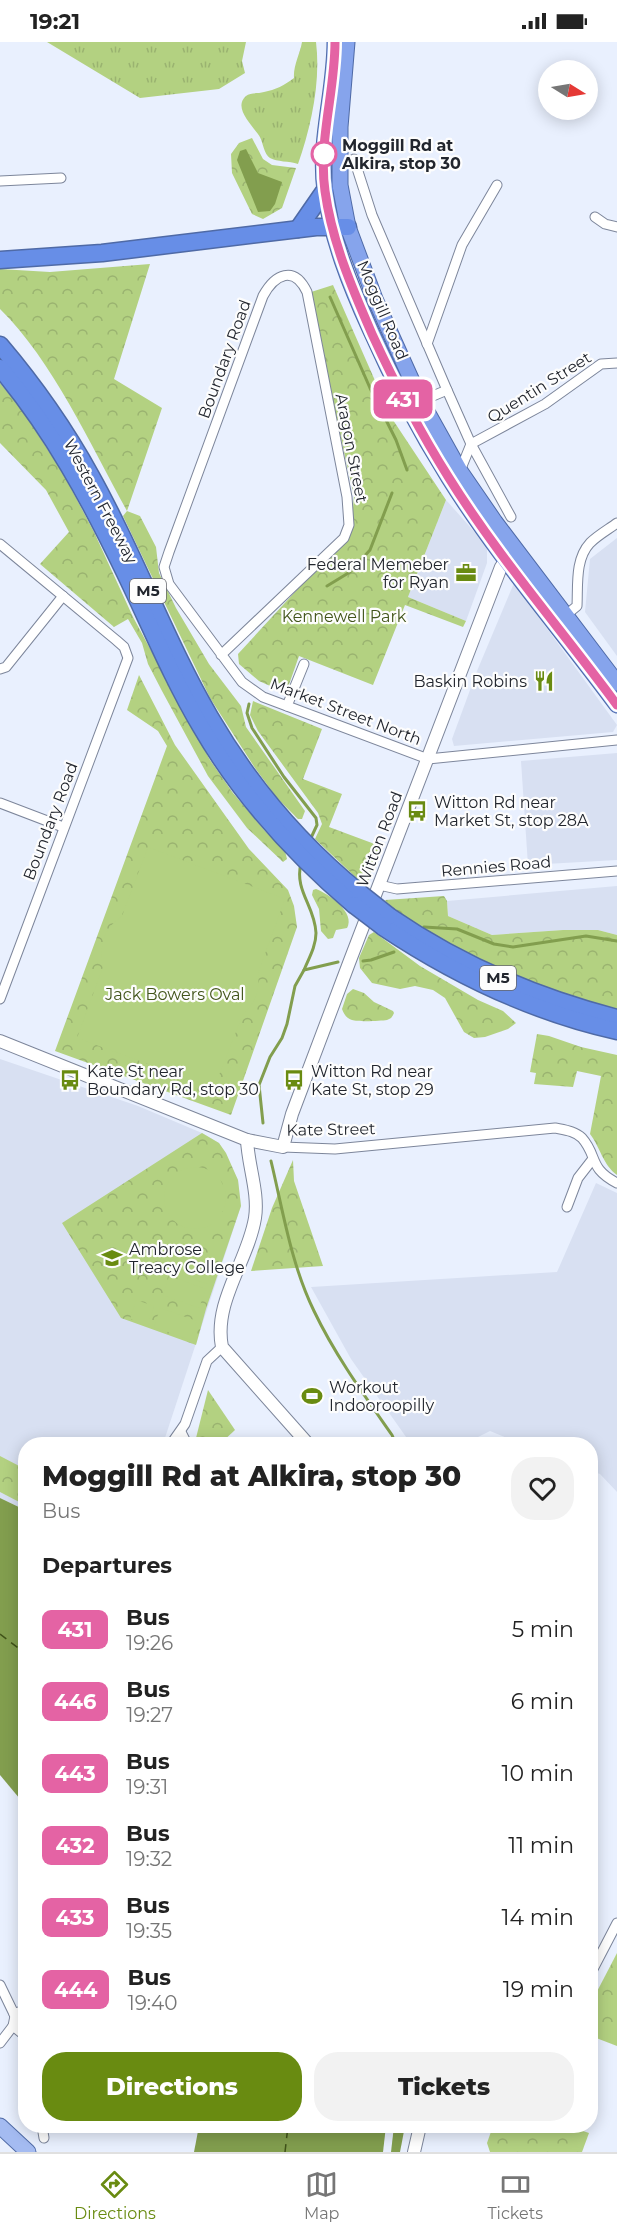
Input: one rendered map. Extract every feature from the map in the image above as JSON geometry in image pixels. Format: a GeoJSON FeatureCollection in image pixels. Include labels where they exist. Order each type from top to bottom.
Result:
{"type":"FeatureCollection","features":[{"type":"Feature","properties":{"kind":"highway","name":"Moggill Road"},"geometry":{"type":"LineString","coordinates":[[335,42],[333,87],[324,148],[325,190],[340,227],[421,401],[460,471],[511,553],[617,705]]}},
{"type":"Feature","properties":{"kind":"highway","name":"Moggill Road"},"geometry":{"type":"LineString","coordinates":[[347,42],[340,127],[339,167],[343,203],[338,251],[364,315],[404,400],[450,479],[566,615],[617,683]]}},
{"type":"Feature","properties":{"kind":"highway"},"geometry":{"type":"LineString","coordinates":[[298,229],[325,190]]}},
{"type":"Feature","properties":{"kind":"highway"},"geometry":{"type":"LineString","coordinates":[[0,260],[102,253],[298,229],[340,227]]}},
{"type":"Feature","properties":{"kind":"highway","name":"Western Freeway"},"geometry":{"type":"LineString","coordinates":[[0,345],[50,410],[91,475],[209,717],[295,842]]}},
{"type":"Feature","properties":{"kind":"highway","name":"Western Freeway"},"geometry":{"type":"LineString","coordinates":[[0,368],[37,415],[76,477],[125,573],[169,668],[202,729],[237,783],[317,864],[418,950],[509,998],[617,1031]]}},
{"type":"Feature","properties":{"kind":"highway","name":"Western Freeway"},"geometry":{"type":"LineString","coordinates":[[386,921],[478,970],[557,1001],[617,1018]]}},
{"type":"Feature","properties":{"kind":"highway"},"geometry":{"type":"LineString","coordinates":[[456,972],[470,988],[522,1013],[571,1030],[617,1042]]}},
{"type":"Feature","properties":{"kind":"main road"},"geometry":{"type":"LineString","coordinates":[[0,2126],[28,2152]]}},
{"type":"Feature","properties":{"kind":"street","name":"Moggill Road"},"geometry":{"type":"LineString","coordinates":[[354,159],[361,187],[372,215],[447,390],[471,444],[511,517]]}},
{"type":"Feature","properties":{"kind":"street"},"geometry":{"type":"LineString","coordinates":[[0,181],[61,178]]}},
{"type":"Feature","properties":{"kind":"street"},"geometry":{"type":"LineString","coordinates":[[427,344],[462,244],[497,184]]}},
{"type":"Feature","properties":{"kind":"street"},"geometry":{"type":"LineString","coordinates":[[595,217],[605,224],[617,227]]}},
{"type":"Feature","properties":{"kind":"street","name":"Aragon Street"},"geometry":{"type":"LineString","coordinates":[[222,655],[344,538],[349,525],[347,497],[307,292],[303,284],[285,275],[275,278],[263,296]]}},
{"type":"Feature","properties":{"kind":"street","name":"Boundary Road"},"geometry":{"type":"LineString","coordinates":[[165,567],[263,296]]}},
{"type":"Feature","properties":{"kind":"street","name":"Quentin Street"},"geometry":{"type":"LineString","coordinates":[[471,444],[545,404],[601,364],[617,363]]}},
{"type":"Feature","properties":{"kind":"street"},"geometry":{"type":"LineString","coordinates":[[421,401],[447,390]]}},
{"type":"Feature","properties":{"kind":"street"},"geometry":{"type":"LineString","coordinates":[[460,471],[471,444]]}},
{"type":"Feature","properties":{"kind":"street"},"geometry":{"type":"LineString","coordinates":[[566,615],[577,606],[580,562],[584,552],[591,542],[617,523]]}},
{"type":"Feature","properties":{"kind":"street"},"geometry":{"type":"LineString","coordinates":[[0,544],[63,596],[6,667],[0,669]]}},
{"type":"Feature","properties":{"kind":"street","name":"Witton Road"},"geometry":{"type":"LineString","coordinates":[[284,1147],[292,1114],[379,885],[511,553]]}},
{"type":"Feature","properties":{"kind":"street","name":"Market Street North"},"geometry":{"type":"LineString","coordinates":[[165,567],[169,584],[242,682],[263,697],[428,759],[617,740]]}},
{"type":"Feature","properties":{"kind":"street","name":"Boundary Road"},"geometry":{"type":"LineString","coordinates":[[0,999],[128,653],[116,640],[63,596]]}},
{"type":"Feature","properties":{"kind":"street"},"geometry":{"type":"LineString","coordinates":[[287,706],[304,664]]}},
{"type":"Feature","properties":{"kind":"street"},"geometry":{"type":"LineString","coordinates":[[0,803],[63,827]]}},
{"type":"Feature","properties":{"kind":"street","name":"Rennies Road"},"geometry":{"type":"LineString","coordinates":[[379,885],[397,889],[617,871]]}},
{"type":"Feature","properties":{"kind":"street","name":"Kate Street"},"geometry":{"type":"LineString","coordinates":[[0,1041],[247,1140],[284,1147],[335,1149],[555,1128],[572,1131],[582,1138],[600,1172],[617,1183]]}},
{"type":"Feature","properties":{"kind":"street"},"geometry":{"type":"LineString","coordinates":[[247,1140],[255,1216],[221,1317],[222,1347],[302,1437]]}},
{"type":"Feature","properties":{"kind":"street"},"geometry":{"type":"LineString","coordinates":[[567,1207],[578,1178],[592,1160]]}},
{"type":"Feature","properties":{"kind":"street"},"geometry":{"type":"LineString","coordinates":[[177,1437],[181,1432],[207,1361],[222,1347]]}},
{"type":"Feature","properties":{"kind":"street"},"geometry":{"type":"LineString","coordinates":[[181,1432],[184,1437]]}},
{"type":"Feature","properties":{"kind":"street"},"geometry":{"type":"LineString","coordinates":[[598,1960],[617,1923]]}},
{"type":"Feature","properties":{"kind":"street"},"geometry":{"type":"LineString","coordinates":[[0,1985],[14,2014],[14,2026],[0,2043]]}},
{"type":"Feature","properties":{"kind":"street"},"geometry":{"type":"LineString","coordinates":[[14,2014],[18,2012]]}},
{"type":"Feature","properties":{"kind":"street"},"geometry":{"type":"LineString","coordinates":[[14,2026],[18,2030]]}},
{"type":"Feature","properties":{"kind":"street"},"geometry":{"type":"LineString","coordinates":[[43,2133],[44,2138]]}},
{"type":"Feature","properties":{"kind":"street"},"geometry":{"type":"LineString","coordinates":[[414,2152],[418,2133]]}},
{"type":"Feature","properties":{"kind":"shaded area"},"geometry":{"type":"Polygon","coordinates":[[[246,149],[258,173],[282,182],[275,204],[270,211],[258,212],[237,160],[240,151],[246,149]]]}},
{"type":"Feature","properties":{"kind":"shaded area"},"geometry":{"type":"Polygon","coordinates":[[[446,500],[487,546],[487,563],[466,621],[408,597],[446,500]]]}},
{"type":"Feature","properties":{"kind":"shaded area"},"geometry":{"type":"Polygon","coordinates":[[[617,538],[617,656],[585,612],[590,559],[617,538]]]}},
{"type":"Feature","properties":{"kind":"shaded area"},"geometry":{"type":"Polygon","coordinates":[[[514,583],[617,725],[613,732],[454,746],[452,739],[477,671],[514,583]]]}},
{"type":"Feature","properties":{"kind":"shaded area"},"geometry":{"type":"Polygon","coordinates":[[[617,753],[617,860],[528,865],[521,761],[617,753]]]}},
{"type":"Feature","properties":{"kind":"shaded area"},"geometry":{"type":"Polygon","coordinates":[[[617,886],[617,935],[598,930],[563,930],[492,935],[448,916],[447,901],[617,886]]]}},
{"type":"Feature","properties":{"kind":"shaded area","name":"Ambrose Treacy College"},"geometry":{"type":"Polygon","coordinates":[[[0,1059],[138,1106],[202,1133],[219,1143],[238,1180],[241,1206],[165,1437],[18,1437],[18,1507],[0,1498],[0,1059]]]}},
{"type":"Feature","properties":{"kind":"shaded area"},"geometry":{"type":"Polygon","coordinates":[[[596,1183],[617,1193],[617,1492],[598,1473],[598,1437],[505,1437],[490,1431],[478,1437],[406,1437],[351,1359],[311,1287],[557,1272],[596,1183]]]}},
{"type":"Feature","properties":{"kind":"shaded area"},"geometry":{"type":"Polygon","coordinates":[[[0,1498],[18,1507],[18,1797],[0,1775],[0,1498]]]}},
{"type":"Feature","properties":{"kind":"shaded area"},"geometry":{"type":"Polygon","coordinates":[[[198,2133],[404,2133],[400,2152],[194,2152],[198,2133]]]}},
{"type":"Feature","properties":{"kind":"green space"},"geometry":{"type":"Polygon","coordinates":[[[47,42],[246,42],[242,61],[245,73],[219,89],[140,98],[47,42]]]}},
{"type":"Feature","properties":{"kind":"green space"},"geometry":{"type":"Polygon","coordinates":[[[302,42],[316,42],[317,73],[311,120],[298,164],[276,160],[268,156],[260,137],[241,106],[242,101],[248,95],[272,90],[294,78],[302,42]]]}},
{"type":"Feature","properties":{"kind":"green space"},"geometry":{"type":"Polygon","coordinates":[[[252,138],[263,159],[272,165],[296,168],[282,208],[263,219],[252,214],[232,173],[231,154],[239,143],[252,138]]]}},
{"type":"Feature","properties":{"kind":"green space"},"geometry":{"type":"Polygon","coordinates":[[[150,264],[114,379],[162,408],[127,511],[54,379],[37,353],[0,309],[0,269],[50,272],[150,264]]]}},
{"type":"Feature","properties":{"kind":"green space","name":"Kennewell Park"},"geometry":{"type":"Polygon","coordinates":[[[333,285],[391,417],[446,500],[408,597],[466,621],[463,627],[405,605],[373,685],[299,656],[286,693],[259,681],[239,664],[238,654],[351,531],[354,496],[308,293],[333,285]]]}},
{"type":"Feature","properties":{"kind":"green space"},"geometry":{"type":"Polygon","coordinates":[[[0,383],[23,411],[64,475],[94,532],[133,617],[210,760],[233,793],[285,851],[287,859],[283,862],[247,828],[208,776],[148,664],[142,643],[128,619],[114,627],[40,564],[69,532],[46,490],[0,443],[0,383]]]}},
{"type":"Feature","properties":{"kind":"green space"},"geometry":{"type":"Polygon","coordinates":[[[127,511],[140,516],[156,547],[159,573],[176,608],[209,664],[241,706],[246,727],[305,811],[302,819],[298,819],[277,798],[210,698],[123,516],[127,511]]]}},
{"type":"Feature","properties":{"kind":"green space","name":"Jack Bowers Oval"},"geometry":{"type":"Polygon","coordinates":[[[139,675],[175,745],[249,849],[288,890],[294,906],[297,927],[231,1115],[55,1051],[167,746],[158,731],[127,710],[139,675]]]}},
{"type":"Feature","properties":{"kind":"green space"},"geometry":{"type":"Polygon","coordinates":[[[253,701],[322,729],[303,779],[342,794],[329,827],[380,846],[366,887],[315,839],[322,824],[318,813],[258,731],[250,715],[253,701]]]}},
{"type":"Feature","properties":{"kind":"green space"},"geometry":{"type":"Polygon","coordinates":[[[148,847],[285,899],[258,973],[256,995],[243,1014],[214,1088],[77,1038],[103,967],[104,938],[110,926],[122,916],[148,847]]]}},
{"type":"Feature","properties":{"kind":"green space"},"geometry":{"type":"Polygon","coordinates":[[[316,889],[340,905],[348,916],[347,928],[336,930],[333,938],[328,939],[321,931],[319,909],[312,895],[313,890],[316,889]]]}},
{"type":"Feature","properties":{"kind":"green space"},"geometry":{"type":"Polygon","coordinates":[[[444,896],[447,901],[448,916],[492,935],[598,930],[617,935],[617,1011],[548,990],[492,967],[431,934],[388,905],[385,900],[444,896]]]}},
{"type":"Feature","properties":{"kind":"green space"},"geometry":{"type":"Polygon","coordinates":[[[374,932],[420,966],[478,1000],[503,1011],[516,1023],[508,1029],[485,1037],[474,1038],[464,1032],[445,998],[433,990],[415,986],[400,989],[372,983],[360,968],[359,958],[369,935],[374,932]]]}},
{"type":"Feature","properties":{"kind":"green space"},"geometry":{"type":"Polygon","coordinates":[[[353,989],[393,1011],[390,1019],[355,1021],[348,1018],[342,1009],[347,994],[353,989]]]}},
{"type":"Feature","properties":{"kind":"green space"},"geometry":{"type":"Polygon","coordinates":[[[537,1034],[617,1055],[617,1175],[608,1166],[590,1134],[601,1076],[577,1071],[573,1087],[534,1084],[536,1073],[530,1072],[537,1034]]]}},
{"type":"Feature","properties":{"kind":"green space"},"geometry":{"type":"Polygon","coordinates":[[[232,1064],[246,1070],[236,1098],[221,1092],[232,1064]]]}},
{"type":"Feature","properties":{"kind":"green space"},"geometry":{"type":"Polygon","coordinates":[[[202,1133],[219,1143],[226,1153],[238,1180],[241,1206],[196,1345],[121,1318],[62,1223],[202,1133]]]}},
{"type":"Feature","properties":{"kind":"green space"},"geometry":{"type":"Polygon","coordinates":[[[293,1160],[294,1181],[323,1266],[251,1271],[272,1208],[293,1160]]]}},
{"type":"Feature","properties":{"kind":"green space"},"geometry":{"type":"Polygon","coordinates":[[[195,1167],[212,1172],[217,1176],[221,1181],[226,1198],[221,1215],[217,1220],[212,1224],[195,1229],[178,1224],[173,1220],[169,1215],[164,1198],[169,1181],[173,1176],[178,1172],[195,1167]]]}},
{"type":"Feature","properties":{"kind":"green space"},"geometry":{"type":"Polygon","coordinates":[[[178,1252],[214,1265],[207,1284],[171,1271],[178,1252]]]}},
{"type":"Feature","properties":{"kind":"green space"},"geometry":{"type":"Polygon","coordinates":[[[169,1276],[206,1289],[199,1308],[163,1295],[169,1276]]]}},
{"type":"Feature","properties":{"kind":"green space"},"geometry":{"type":"Polygon","coordinates":[[[136,1300],[154,1306],[148,1325],[130,1319],[136,1300]]]}},
{"type":"Feature","properties":{"kind":"green space"},"geometry":{"type":"Polygon","coordinates":[[[160,1308],[197,1321],[190,1340],[154,1327],[160,1308]]]}},
{"type":"Feature","properties":{"kind":"green space"},"geometry":{"type":"Polygon","coordinates":[[[208,1390],[235,1430],[228,1437],[196,1437],[208,1390]]]}},
{"type":"Feature","properties":{"kind":"green space"},"geometry":{"type":"Polygon","coordinates":[[[0,1456],[18,1465],[18,1501],[0,1492],[0,1456]]]}},
{"type":"Feature","properties":{"kind":"green space"},"geometry":{"type":"Polygon","coordinates":[[[617,1953],[617,2046],[598,2039],[598,1990],[617,1953]]]}},
{"type":"Feature","properties":{"kind":"green space"},"geometry":{"type":"Polygon","coordinates":[[[491,2133],[589,2133],[582,2152],[490,2152],[487,2143],[491,2133]]]}},
{"type":"Feature","properties":{"kind":"pier"},"geometry":{"type":"Polygon","coordinates":[[[385,2133],[393,2133],[391,2152],[383,2152],[385,2133]]]}},
{"type":"Feature","properties":{"kind":"waterway"},"geometry":{"type":"LineString","coordinates":[[330,297],[370,388],[396,440],[407,470]]}},
{"type":"Feature","properties":{"kind":"waterway"},"geometry":{"type":"LineString","coordinates":[[327,586],[350,572],[370,550],[392,493]]}},
{"type":"Feature","properties":{"kind":"waterway"},"geometry":{"type":"LineString","coordinates":[[249,704],[247,713],[252,728],[284,777],[316,818],[317,825],[310,840]]}},
{"type":"Feature","properties":{"kind":"waterway"},"geometry":{"type":"LineString","coordinates":[[301,863],[300,882],[315,923],[316,933],[314,947],[304,970]]}},
{"type":"Feature","properties":{"kind":"waterway"},"geometry":{"type":"LineString","coordinates":[[424,927],[457,929],[494,944],[513,947],[586,936],[617,941]]}},
{"type":"Feature","properties":{"kind":"waterway"},"geometry":{"type":"LineString","coordinates":[[363,961],[394,952]]}},
{"type":"Feature","properties":{"kind":"waterway"},"geometry":{"type":"LineString","coordinates":[[263,1123],[259,1085],[270,1057],[282,1038],[295,986],[304,970],[338,962]]}},
{"type":"Feature","properties":{"kind":"waterway"},"geometry":{"type":"LineString","coordinates":[[271,1161],[288,1237],[306,1293],[331,1343],[393,1437]]}},
{"type":"Feature","properties":{"kind":"ferry route"},"geometry":{"type":"LineString","coordinates":[[0,1634],[18,1648]]}},
{"type":"Feature","properties":{"kind":"ferry route"},"geometry":{"type":"LineString","coordinates":[[285,2152],[287,2133]]}},
{"type":"Feature","properties":{"kind":"bus line","name":"431"},"geometry":{"type":"LineString","coordinates":[[335,42],[333,87],[324,148],[325,190],[338,251],[364,315],[404,400],[450,479],[495,546],[617,705]]}},
{"type":"Feature","properties":{"kind":"place","name":"Moggill Rd at Alkira, stop 30"},"geometry":{"type":"Point","coordinates":[324,154]}},
{"type":"Feature","properties":{"kind":"place","name":"Federal Memeber for Ryan"},"geometry":{"type":"Point","coordinates":[466,573]}},
{"type":"Feature","properties":{"kind":"place","name":"Baskin Robins"},"geometry":{"type":"Point","coordinates":[544,681]}},
{"type":"Feature","properties":{"kind":"place","name":"Witton Rd near Market St, stop 28A"},"geometry":{"type":"Point","coordinates":[417,811]}},
{"type":"Feature","properties":{"kind":"place","name":"Kate St near Boundary Rd, stop 30"},"geometry":{"type":"Point","coordinates":[70,1080]}},
{"type":"Feature","properties":{"kind":"place","name":"Witton Rd near Kate St, stop 29"},"geometry":{"type":"Point","coordinates":[294,1080]}},
{"type":"Feature","properties":{"kind":"place","name":"Ambrose Treacy College"},"geometry":{"type":"Point","coordinates":[112,1258]}},
{"type":"Feature","properties":{"kind":"place","name":"Workout Indooroopilly"},"geometry":{"type":"Point","coordinates":[312,1396]}}]}
